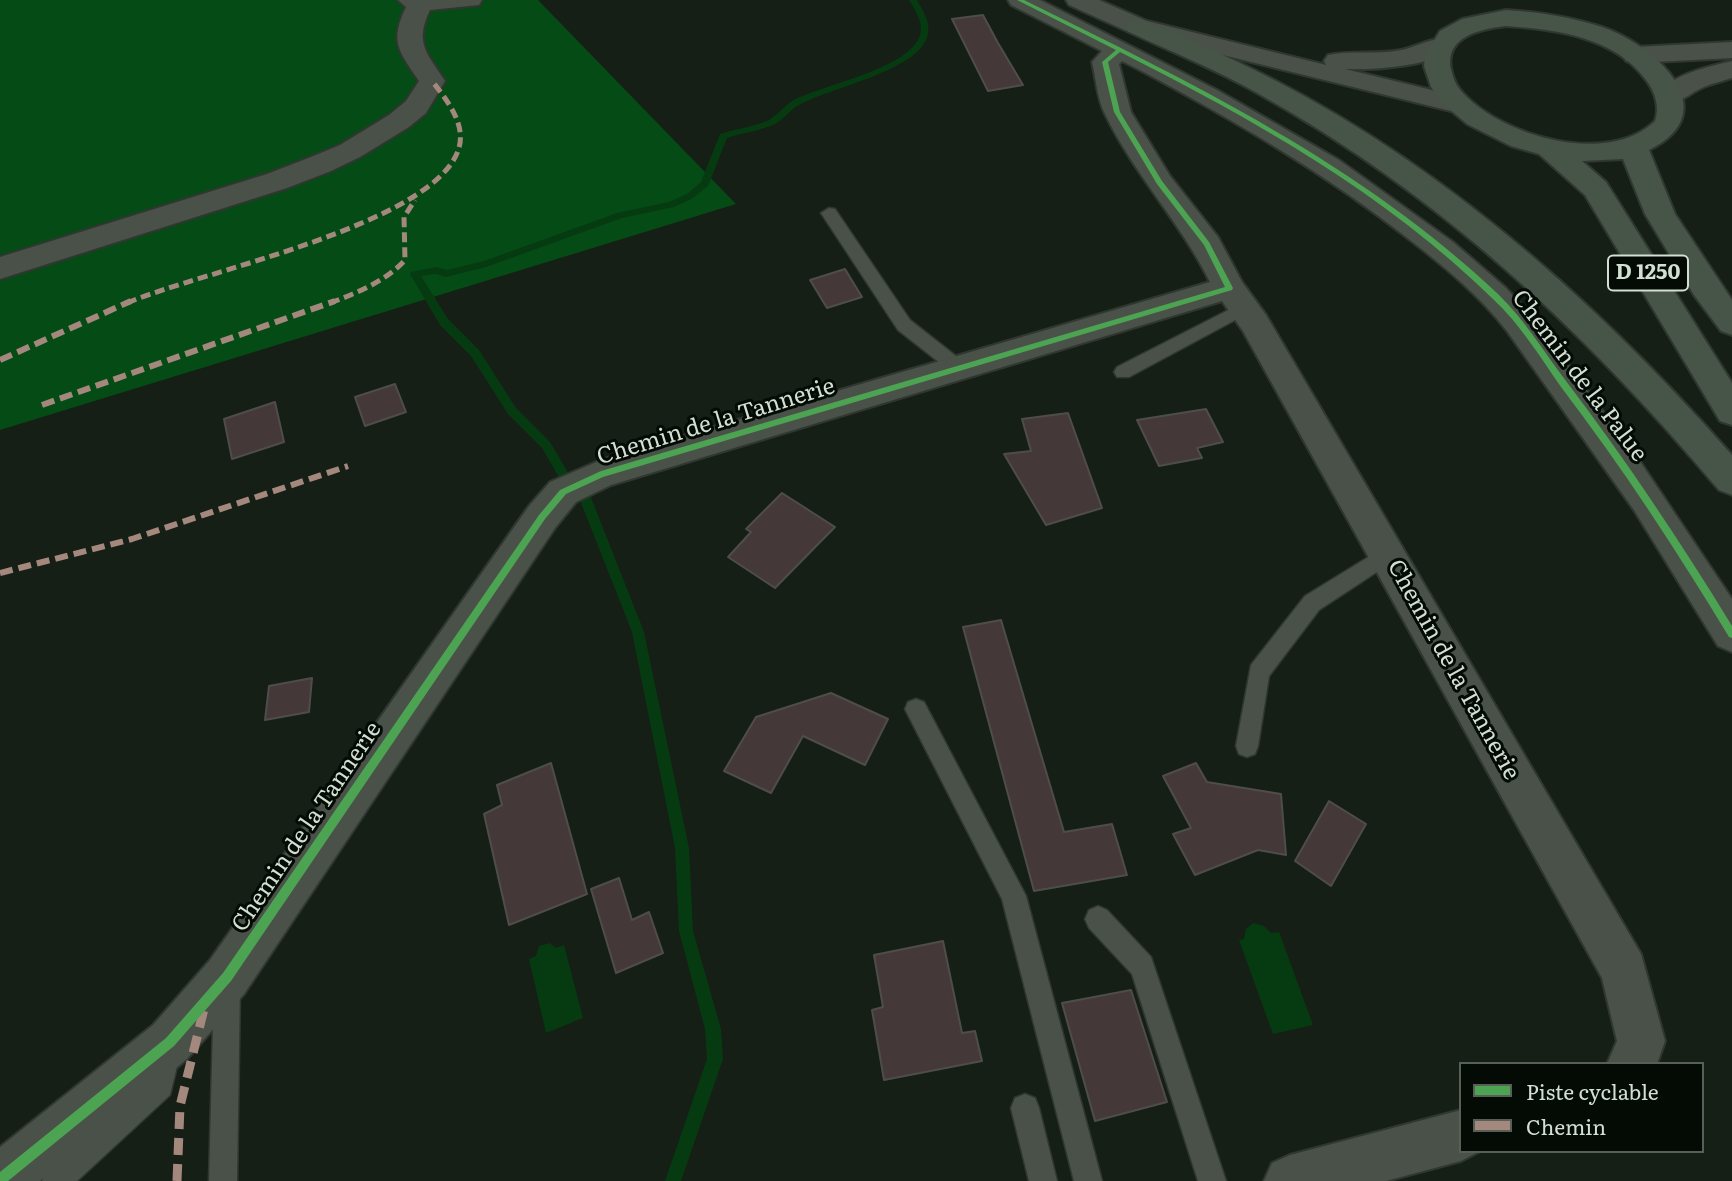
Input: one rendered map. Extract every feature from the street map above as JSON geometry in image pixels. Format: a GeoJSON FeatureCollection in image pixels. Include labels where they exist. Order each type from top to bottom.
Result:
{"type":"FeatureCollection","features":[{"type":"Feature","properties":{"kind":"main road"},"geometry":{"type":"LineString","coordinates":[[1455,0],[1460,28]]}},
{"type":"Feature","properties":{"kind":"main road"},"geometry":{"type":"LineString","coordinates":[[1508,0],[1534,19]]}},
{"type":"Feature","properties":{"kind":"main road"},"geometry":{"type":"LineString","coordinates":[[1534,19],[1570,26],[1605,38],[1635,55],[1658,75],[1670,96],[1670,117],[1657,135],[1633,147],[1607,152],[1548,147],[1514,137],[1483,123],[1459,105],[1441,85],[1435,64],[1440,46],[1460,28],[1481,21],[1534,19]]}},
{"type":"Feature","properties":{"kind":"main road"},"geometry":{"type":"LineString","coordinates":[[1129,38],[1266,87],[1342,131],[1468,219],[1594,328],[1657,393],[1732,480]]}},
{"type":"Feature","properties":{"kind":"main road","name":"D 1250"},"geometry":{"type":"LineString","coordinates":[[1548,147],[1596,189],[1732,412]]}},
{"type":"Feature","properties":{"kind":"main road","name":"D 1250"},"geometry":{"type":"LineString","coordinates":[[1633,147],[1660,214],[1705,287],[1732,323]]}},
{"type":"Feature","properties":{"kind":"street"},"geometry":{"type":"LineString","coordinates":[[0,268],[277,181],[350,151],[390,127],[416,107],[432,81],[408,43],[407,28],[416,1],[439,4],[470,0]]}},
{"type":"Feature","properties":{"kind":"street","name":"Chemin de la Palue"},"geometry":{"type":"LineString","coordinates":[[1020,0],[1129,38],[1299,146],[1398,215],[1497,297],[1596,426],[1701,582],[1732,634]]}},
{"type":"Feature","properties":{"kind":"street"},"geometry":{"type":"LineString","coordinates":[[1078,0],[1129,38],[1261,56],[1378,63],[1402,60],[1440,46]]}},
{"type":"Feature","properties":{"kind":"street","name":"Chemin de la Tannerie"},"geometry":{"type":"LineString","coordinates":[[1129,38],[1105,62],[1117,112],[1159,182],[1207,244],[1236,298],[1255,323],[1624,971],[1641,1041],[1633,1062]]}},
{"type":"Feature","properties":{"kind":"street"},"geometry":{"type":"LineString","coordinates":[[1635,55],[1732,50]]}},
{"type":"Feature","properties":{"kind":"street"},"geometry":{"type":"LineString","coordinates":[[1261,56],[1459,105]]}},
{"type":"Feature","properties":{"kind":"street"},"geometry":{"type":"LineString","coordinates":[[1670,96],[1692,82],[1732,69]]}},
{"type":"Feature","properties":{"kind":"street","name":"Chemin de la Tannerie"},"geometry":{"type":"LineString","coordinates":[[0,1180],[170,1042],[227,977],[542,517],[563,492],[601,474],[960,369],[1236,298]]}},
{"type":"Feature","properties":{"kind":"street"},"geometry":{"type":"LineString","coordinates":[[1290,1181],[1459,1136]]}},
{"type":"Feature","properties":{"kind":"lane"},"geometry":{"type":"LineString","coordinates":[[829,213],[904,325],[960,369]]}},
{"type":"Feature","properties":{"kind":"lane"},"geometry":{"type":"LineString","coordinates":[[1123,372],[1236,298]]}},
{"type":"Feature","properties":{"kind":"lane"},"geometry":{"type":"LineString","coordinates":[[1247,746],[1259,672],[1312,603],[1388,554]]}},
{"type":"Feature","properties":{"kind":"lane"},"geometry":{"type":"LineString","coordinates":[[916,709],[1014,896],[1088,1181]]}},
{"type":"Feature","properties":{"kind":"lane"},"geometry":{"type":"LineString","coordinates":[[1098,919],[1142,966],[1212,1181]]}},
{"type":"Feature","properties":{"kind":"lane"},"geometry":{"type":"LineString","coordinates":[[223,1181],[227,977]]}},
{"type":"Feature","properties":{"kind":"lane"},"geometry":{"type":"LineString","coordinates":[[56,1181],[160,1085],[170,1042]]}},
{"type":"Feature","properties":{"kind":"lane"},"geometry":{"type":"LineString","coordinates":[[1025,1108],[1043,1181]]}},
{"type":"Feature","properties":{"kind":"shaded area"},"geometry":{"type":"Polygon","coordinates":[[[0,0],[538,0],[736,204],[0,430],[0,0]]]}},
{"type":"Feature","properties":{"kind":"shaded area"},"geometry":{"type":"Polygon","coordinates":[[[1253,923],[1264,926],[1271,933],[1279,932],[1313,1025],[1273,1034],[1239,940],[1244,939],[1246,929],[1253,923]]]}},
{"type":"Feature","properties":{"kind":"shaded area"},"geometry":{"type":"Polygon","coordinates":[[[550,943],[556,948],[564,945],[583,1018],[546,1033],[529,959],[536,956],[539,946],[550,943]]]}},
{"type":"Feature","properties":{"kind":"building"},"geometry":{"type":"Polygon","coordinates":[[[983,15],[1023,85],[988,91],[952,19],[983,15]]]}},
{"type":"Feature","properties":{"kind":"building"},"geometry":{"type":"Polygon","coordinates":[[[845,269],[862,297],[827,308],[810,280],[845,269]]]}},
{"type":"Feature","properties":{"kind":"building"},"geometry":{"type":"Polygon","coordinates":[[[395,384],[406,412],[365,426],[355,397],[395,384]]]}},
{"type":"Feature","properties":{"kind":"building"},"geometry":{"type":"Polygon","coordinates":[[[275,402],[284,442],[232,459],[224,419],[275,402]]]}},
{"type":"Feature","properties":{"kind":"building"},"geometry":{"type":"Polygon","coordinates":[[[1206,409],[1223,442],[1197,448],[1202,458],[1159,466],[1137,420],[1206,409]]]}},
{"type":"Feature","properties":{"kind":"building"},"geometry":{"type":"Polygon","coordinates":[[[1068,413],[1102,508],[1046,525],[1004,454],[1031,451],[1022,419],[1068,413]]]}},
{"type":"Feature","properties":{"kind":"building"},"geometry":{"type":"Polygon","coordinates":[[[782,493],[835,527],[775,588],[728,557],[751,532],[746,529],[782,493]]]}},
{"type":"Feature","properties":{"kind":"building"},"geometry":{"type":"Polygon","coordinates":[[[1001,620],[1064,832],[1112,824],[1127,875],[1034,891],[963,627],[1001,620]]]}},
{"type":"Feature","properties":{"kind":"building"},"geometry":{"type":"Polygon","coordinates":[[[312,678],[309,712],[265,720],[269,686],[312,678]]]}},
{"type":"Feature","properties":{"kind":"building"},"geometry":{"type":"Polygon","coordinates":[[[831,693],[888,719],[865,765],[803,736],[771,793],[724,771],[756,717],[831,693]]]}},
{"type":"Feature","properties":{"kind":"building"},"geometry":{"type":"Polygon","coordinates":[[[551,763],[587,894],[509,925],[484,814],[502,805],[497,785],[551,763]]]}},
{"type":"Feature","properties":{"kind":"building"},"geometry":{"type":"Polygon","coordinates":[[[1196,763],[1207,782],[1281,794],[1286,855],[1258,850],[1195,875],[1173,834],[1191,828],[1163,776],[1196,763]]]}},
{"type":"Feature","properties":{"kind":"building"},"geometry":{"type":"Polygon","coordinates":[[[1329,801],[1366,824],[1331,886],[1295,861],[1329,801]]]}},
{"type":"Feature","properties":{"kind":"building"},"geometry":{"type":"Polygon","coordinates":[[[619,878],[632,920],[649,912],[663,953],[616,973],[591,889],[619,878]]]}},
{"type":"Feature","properties":{"kind":"building"},"geometry":{"type":"Polygon","coordinates":[[[943,941],[962,1033],[975,1031],[982,1061],[884,1080],[872,1010],[883,1007],[874,955],[943,941]]]}},
{"type":"Feature","properties":{"kind":"building"},"geometry":{"type":"Polygon","coordinates":[[[1131,990],[1167,1102],[1095,1121],[1062,1003],[1131,990]]]}},
{"type":"Feature","properties":{"kind":"waterway"},"geometry":{"type":"LineString","coordinates":[[567,481],[546,445],[512,411],[475,353],[444,322],[415,274],[437,270],[446,274],[486,264],[620,215],[671,205],[690,196],[705,184],[723,136],[768,124],[794,104],[810,96],[860,79],[908,55],[922,40],[925,21],[913,0]]}},
{"type":"Feature","properties":{"kind":"waterway"},"geometry":{"type":"LineString","coordinates":[[584,495],[638,632],[682,848],[686,931],[713,1029],[715,1059],[673,1181]]}},
{"type":"Feature","properties":{"kind":"marked path"},"geometry":{"type":"LineString","coordinates":[[0,360],[140,297],[312,242],[358,225],[400,205],[433,183],[455,157],[459,147],[456,117],[432,81]]}},
{"type":"Feature","properties":{"kind":"marked path"},"geometry":{"type":"LineString","coordinates":[[42,405],[349,296],[394,272],[405,260],[404,217],[415,200]]}},
{"type":"Feature","properties":{"kind":"marked path"},"geometry":{"type":"LineString","coordinates":[[0,573],[132,539],[348,466]]}},
{"type":"Feature","properties":{"kind":"marked path"},"geometry":{"type":"LineString","coordinates":[[177,1181],[180,1106],[204,1009]]}},
{"type":"Feature","properties":{"kind":"cycle path"},"geometry":{"type":"LineString","coordinates":[[1020,0],[1208,95],[1329,167],[1387,206],[1442,249],[1495,296],[1518,323],[1624,467],[1732,634]]}},
{"type":"Feature","properties":{"kind":"cycle path"},"geometry":{"type":"LineString","coordinates":[[0,1180],[170,1042],[227,977],[542,517],[563,492],[601,474],[1229,288],[1207,244],[1159,182],[1117,112],[1105,62],[1120,49]]}}]}
